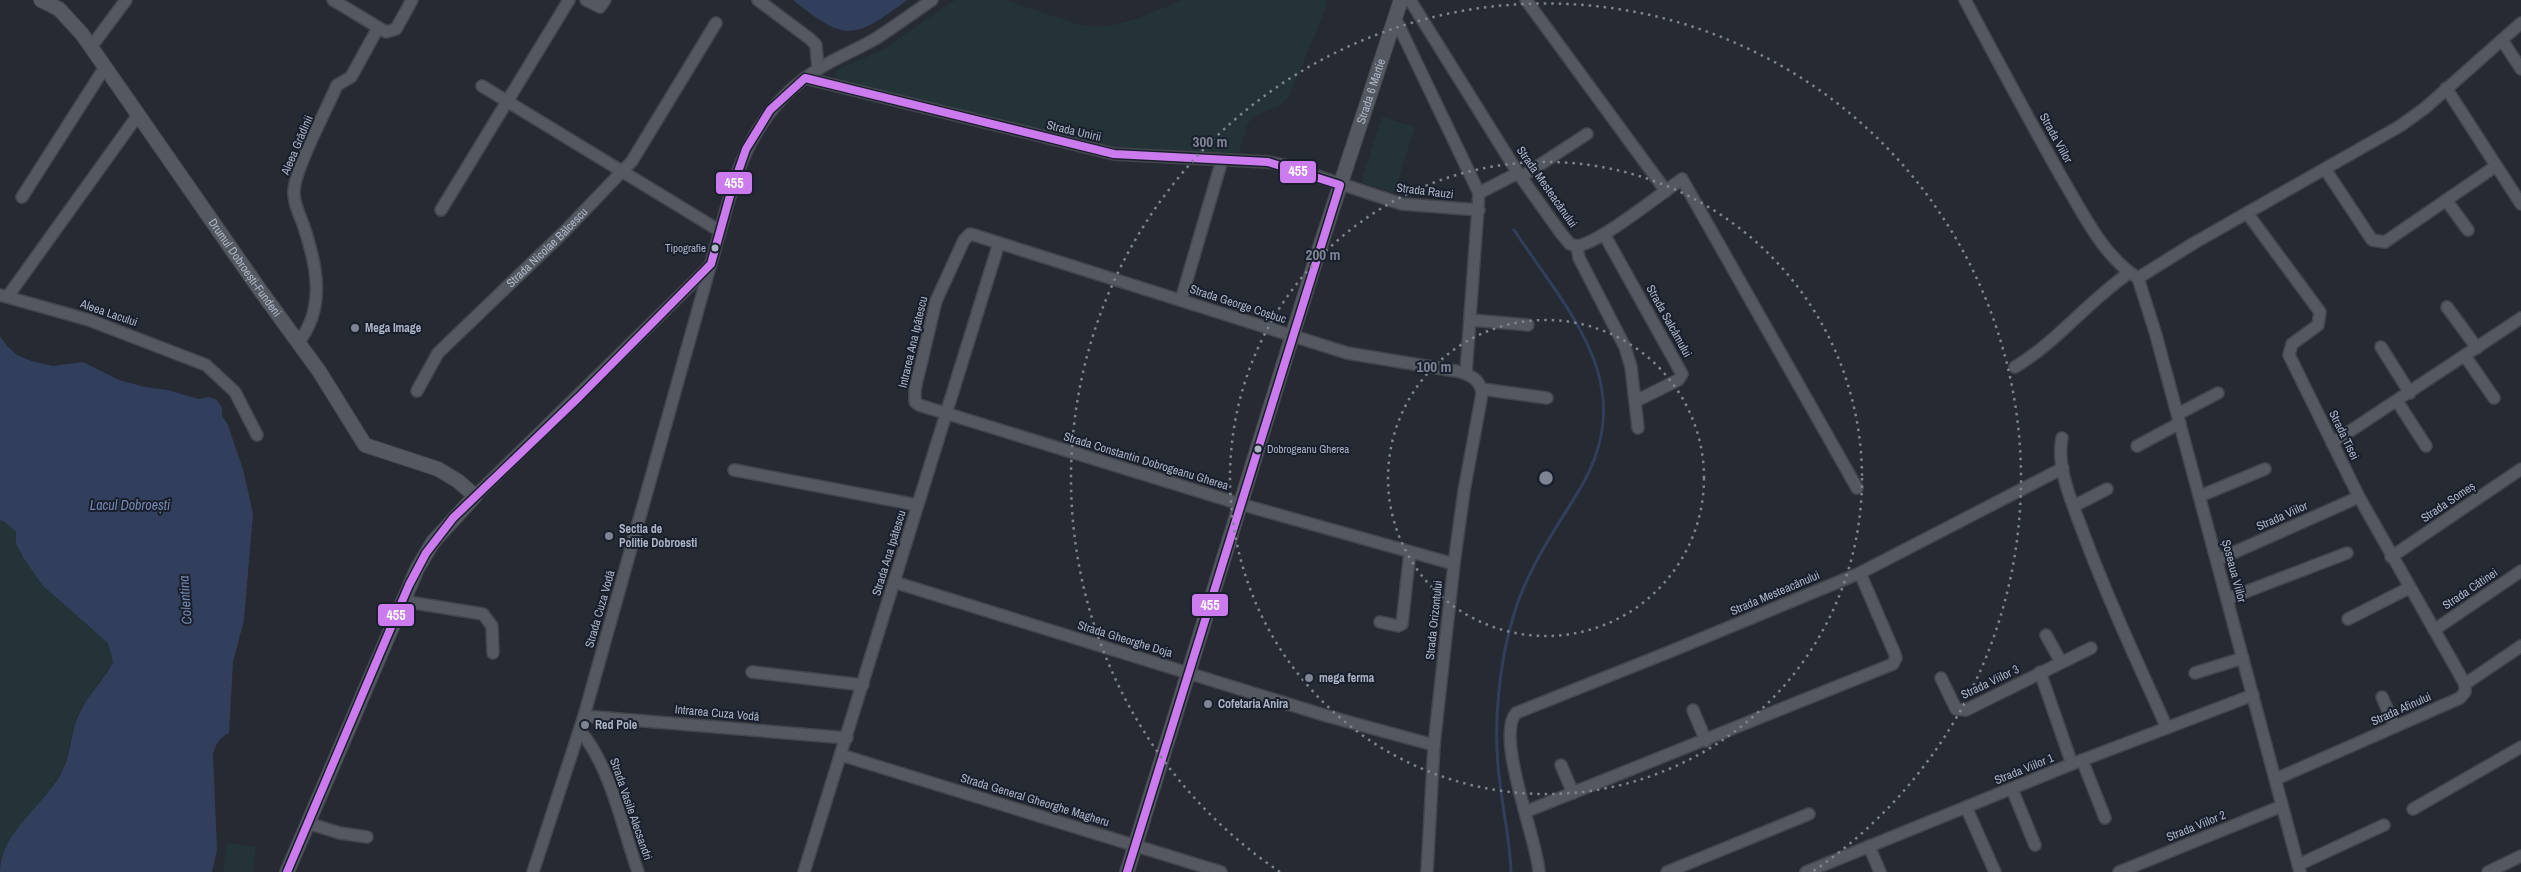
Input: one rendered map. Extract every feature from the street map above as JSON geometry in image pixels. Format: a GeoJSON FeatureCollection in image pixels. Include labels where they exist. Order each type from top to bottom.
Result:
{"type":"FeatureCollection","features":[{"type":"Feature","properties":{"kind":"street"},"geometry":{"type":"LineString","coordinates":[[91,47],[126,0]]}},
{"type":"Feature","properties":{"kind":"street"},"geometry":{"type":"LineString","coordinates":[[333,0],[386,32],[396,29],[412,0]]}},
{"type":"Feature","properties":{"kind":"street"},"geometry":{"type":"LineString","coordinates":[[441,210],[569,0]]}},
{"type":"Feature","properties":{"kind":"street"},"geometry":{"type":"LineString","coordinates":[[586,0],[600,7],[606,0]]}},
{"type":"Feature","properties":{"kind":"street"},"geometry":{"type":"LineString","coordinates":[[758,0],[816,45],[818,69]]}},
{"type":"Feature","properties":{"kind":"street"},"geometry":{"type":"LineString","coordinates":[[287,872],[402,601],[417,569],[433,542],[475,496],[579,397],[711,264],[739,166],[753,136],[781,98],[818,69],[876,38],[932,0]]}},
{"type":"Feature","properties":{"kind":"street","name":"Strada 6 Martie"},"geometry":{"type":"LineString","coordinates":[[1126,872],[1292,336],[1401,0]]}},
{"type":"Feature","properties":{"kind":"street","name":"Strada Mesteacănului"},"geometry":{"type":"LineString","coordinates":[[1410,0],[1520,175],[1560,232],[1570,244],[1577,246],[1579,258],[1625,347],[1631,367],[1638,428]]}},
{"type":"Feature","properties":{"kind":"street"},"geometry":{"type":"LineString","coordinates":[[1526,0],[1666,190]]}},
{"type":"Feature","properties":{"kind":"street","name":"Strada Viilor"},"geometry":{"type":"LineString","coordinates":[[1965,0],[2075,200],[2101,241],[2134,276]]}},
{"type":"Feature","properties":{"kind":"street","name":"Drumul Dobroești-Fundeni"},"geometry":{"type":"LineString","coordinates":[[49,2],[72,21],[91,47],[298,343],[319,370],[365,446],[438,469],[458,481],[475,496]]}},
{"type":"Feature","properties":{"kind":"street"},"geometry":{"type":"LineString","coordinates":[[1395,18],[1479,193],[1469,375],[1482,389],[1547,398]]}},
{"type":"Feature","properties":{"kind":"street","name":"Strada Nicolae Bălcescu"},"geometry":{"type":"LineString","coordinates":[[417,391],[434,358],[623,172],[646,140],[716,23]]}},
{"type":"Feature","properties":{"kind":"street"},"geometry":{"type":"LineString","coordinates":[[2015,367],[2047,344],[2097,297],[2400,126],[2425,108],[2521,23]]}},
{"type":"Feature","properties":{"kind":"street","name":"Aleea Grădinii"},"geometry":{"type":"LineString","coordinates":[[298,343],[313,317],[317,286],[314,258],[295,203],[296,179],[337,85],[351,78],[378,28]]}},
{"type":"Feature","properties":{"kind":"street"},"geometry":{"type":"LineString","coordinates":[[2502,40],[2521,69]]}},
{"type":"Feature","properties":{"kind":"street"},"geometry":{"type":"LineString","coordinates":[[22,196],[105,67]]}},
{"type":"Feature","properties":{"kind":"street","name":"Strada Unirii"},"geometry":{"type":"LineString","coordinates":[[805,78],[1114,154],[1282,165],[1340,184]]}},
{"type":"Feature","properties":{"kind":"street"},"geometry":{"type":"LineString","coordinates":[[482,86],[720,231]]}},
{"type":"Feature","properties":{"kind":"street"},"geometry":{"type":"LineString","coordinates":[[2446,88],[2521,204]]}},
{"type":"Feature","properties":{"kind":"street"},"geometry":{"type":"LineString","coordinates":[[4,296],[138,116]]}},
{"type":"Feature","properties":{"kind":"street"},"geometry":{"type":"LineString","coordinates":[[1479,193],[1520,175],[1588,134]]}},
{"type":"Feature","properties":{"kind":"street"},"geometry":{"type":"LineString","coordinates":[[1180,300],[1222,160]]}},
{"type":"Feature","properties":{"kind":"street"},"geometry":{"type":"LineString","coordinates":[[2325,169],[2372,240],[2380,243],[2385,242],[2496,166]]}},
{"type":"Feature","properties":{"kind":"street"},"geometry":{"type":"LineString","coordinates":[[1577,246],[1590,242],[1604,234],[1682,179],[1857,488]]}},
{"type":"Feature","properties":{"kind":"street","name":"Strada Rauzi"},"geometry":{"type":"LineString","coordinates":[[1340,184],[1402,204],[1479,210]]}},
{"type":"Feature","properties":{"kind":"street"},"geometry":{"type":"LineString","coordinates":[[2446,200],[2468,230]]}},
{"type":"Feature","properties":{"kind":"street","name":"Strada Tisei"},"geometry":{"type":"LineString","coordinates":[[2247,213],[2320,312],[2318,325],[2292,344],[2289,355],[2359,497],[2391,557],[2466,684]]}},
{"type":"Feature","properties":{"kind":"street","name":"Intrarea Ana Ipătescu"},"geometry":{"type":"LineString","coordinates":[[946,414],[919,405],[914,397],[933,309],[967,236],[974,234],[999,242]]}},
{"type":"Feature","properties":{"kind":"street","name":"Strada Salcâmului"},"geometry":{"type":"LineString","coordinates":[[1604,234],[1682,374],[1678,380],[1636,401]]}},
{"type":"Feature","properties":{"kind":"street","name":"Strada George Coșbuc"},"geometry":{"type":"LineString","coordinates":[[999,242],[1292,336],[1368,358],[1469,375]]}},
{"type":"Feature","properties":{"kind":"street","name":"Strada Ana Ipătescu"},"geometry":{"type":"LineString","coordinates":[[804,872],[842,755],[999,242]]}},
{"type":"Feature","properties":{"kind":"street","name":"Strada Cuza Vodă"},"geometry":{"type":"LineString","coordinates":[[533,872],[580,731],[711,264]]}},
{"type":"Feature","properties":{"kind":"street","name":"Șoseaua Viilor"},"geometry":{"type":"LineString","coordinates":[[2134,276],[2156,335],[2299,868]]}},
{"type":"Feature","properties":{"kind":"street","name":"Aleea Lacului"},"geometry":{"type":"LineString","coordinates":[[4,296],[89,320],[206,365],[235,392],[257,435]]}},
{"type":"Feature","properties":{"kind":"street"},"geometry":{"type":"LineString","coordinates":[[2447,307],[2476,348]]}},
{"type":"Feature","properties":{"kind":"street"},"geometry":{"type":"LineString","coordinates":[[2332,443],[2521,318]]}},
{"type":"Feature","properties":{"kind":"street"},"geometry":{"type":"LineString","coordinates":[[1471,320],[1528,325]]}},
{"type":"Feature","properties":{"kind":"street"},"geometry":{"type":"LineString","coordinates":[[2380,347],[2410,393]]}},
{"type":"Feature","properties":{"kind":"street"},"geometry":{"type":"LineString","coordinates":[[2465,356],[2494,398]]}},
{"type":"Feature","properties":{"kind":"street","name":"Strada Orizontului"},"geometry":{"type":"LineString","coordinates":[[1427,872],[1434,745],[1454,564],[1464,491],[1482,389]]}},
{"type":"Feature","properties":{"kind":"street"},"geometry":{"type":"LineString","coordinates":[[2137,446],[2218,393]]}},
{"type":"Feature","properties":{"kind":"street"},"geometry":{"type":"LineString","coordinates":[[2397,401],[2426,446]]}},
{"type":"Feature","properties":{"kind":"street","name":"Strada Constantin Dobrogeanu Gherea"},"geometry":{"type":"LineString","coordinates":[[946,414],[1240,504],[1454,564]]}},
{"type":"Feature","properties":{"kind":"street"},"geometry":{"type":"LineString","coordinates":[[2062,438],[2060,454],[2063,468],[2074,506],[2100,578],[2167,728]]}},
{"type":"Feature","properties":{"kind":"street"},"geometry":{"type":"LineString","coordinates":[[1525,812],[1706,741],[1895,662],[1894,652],[1860,573],[2063,468]]}},
{"type":"Feature","properties":{"kind":"street"},"geometry":{"type":"LineString","coordinates":[[2200,496],[2265,469]]}},
{"type":"Feature","properties":{"kind":"street","name":"Strada Someș"},"geometry":{"type":"LineString","coordinates":[[2391,557],[2521,469]]}},
{"type":"Feature","properties":{"kind":"street"},"geometry":{"type":"LineString","coordinates":[[734,470],[918,505]]}},
{"type":"Feature","properties":{"kind":"street"},"geometry":{"type":"LineString","coordinates":[[2074,506],[2107,489]]}},
{"type":"Feature","properties":{"kind":"street","name":"Strada Viilor"},"geometry":{"type":"LineString","coordinates":[[2217,560],[2359,497]]}},
{"type":"Feature","properties":{"kind":"street"},"geometry":{"type":"LineString","coordinates":[[1380,622],[1398,626],[1402,624],[1410,552]]}},
{"type":"Feature","properties":{"kind":"street"},"geometry":{"type":"LineString","coordinates":[[2227,599],[2347,553]]}},
{"type":"Feature","properties":{"kind":"street","name":"Strada Cătinei"},"geometry":{"type":"LineString","coordinates":[[2434,630],[2521,571]]}},
{"type":"Feature","properties":{"kind":"street","name":"Strada Mesteacănului"},"geometry":{"type":"LineString","coordinates":[[1539,872],[1511,750],[1511,724],[1516,713],[1678,649],[1860,573]]}},
{"type":"Feature","properties":{"kind":"street","name":"Strada Gheorghe Doja"},"geometry":{"type":"LineString","coordinates":[[894,582],[1327,716],[1434,745]]}},
{"type":"Feature","properties":{"kind":"street"},"geometry":{"type":"LineString","coordinates":[[2348,619],[2409,588]]}},
{"type":"Feature","properties":{"kind":"street"},"geometry":{"type":"LineString","coordinates":[[402,601],[483,614],[492,626],[492,653]]}},
{"type":"Feature","properties":{"kind":"street"},"geometry":{"type":"LineString","coordinates":[[2046,635],[2061,662]]}},
{"type":"Feature","properties":{"kind":"street","name":"Strada Afinului"},"geometry":{"type":"LineString","coordinates":[[2276,779],[2460,698],[2466,692],[2466,684],[2521,646]]}},
{"type":"Feature","properties":{"kind":"street","name":"Strada Viilor 3"},"geometry":{"type":"LineString","coordinates":[[1941,678],[1953,705],[1960,711],[1983,703],[2040,672],[2091,648]]}},
{"type":"Feature","properties":{"kind":"street"},"geometry":{"type":"LineString","coordinates":[[2195,673],[2243,658]]}},
{"type":"Feature","properties":{"kind":"street"},"geometry":{"type":"LineString","coordinates":[[752,672],[863,685]]}},
{"type":"Feature","properties":{"kind":"street","name":"Strada Viilor 3"},"geometry":{"type":"LineString","coordinates":[[2040,672],[2077,762]]}},
{"type":"Feature","properties":{"kind":"street","name":"Strada Viilor 1"},"geometry":{"type":"LineString","coordinates":[[1806,872],[2077,762],[2253,695]]}},
{"type":"Feature","properties":{"kind":"street"},"geometry":{"type":"LineString","coordinates":[[2382,697],[2395,727]]}},
{"type":"Feature","properties":{"kind":"street"},"geometry":{"type":"LineString","coordinates":[[1693,710],[1706,741]]}},
{"type":"Feature","properties":{"kind":"street","name":"Intrarea Cuza Vodă"},"geometry":{"type":"LineString","coordinates":[[584,716],[847,738]]}},
{"type":"Feature","properties":{"kind":"street","name":"Strada Vasile Alecsandri"},"geometry":{"type":"LineString","coordinates":[[580,731],[593,748],[602,768],[638,872]]}},
{"type":"Feature","properties":{"kind":"street"},"geometry":{"type":"LineString","coordinates":[[2413,809],[2521,747]]}},
{"type":"Feature","properties":{"kind":"street","name":"Strada General Gheorghe Magheru"},"geometry":{"type":"LineString","coordinates":[[842,755],[1221,872]]}},
{"type":"Feature","properties":{"kind":"street"},"geometry":{"type":"LineString","coordinates":[[2077,762],[2105,818]]}},
{"type":"Feature","properties":{"kind":"street"},"geometry":{"type":"LineString","coordinates":[[1561,765],[1573,793]]}},
{"type":"Feature","properties":{"kind":"street"},"geometry":{"type":"LineString","coordinates":[[2012,788],[2035,845]]}},
{"type":"Feature","properties":{"kind":"street","name":"Strada Viilor 2"},"geometry":{"type":"LineString","coordinates":[[2119,872],[2282,806]]}},
{"type":"Feature","properties":{"kind":"street"},"geometry":{"type":"LineString","coordinates":[[1966,807],[1995,872]]}},
{"type":"Feature","properties":{"kind":"street"},"geometry":{"type":"LineString","coordinates":[[1667,872],[1809,814]]}},
{"type":"Feature","properties":{"kind":"street"},"geometry":{"type":"LineString","coordinates":[[307,823],[340,833],[367,837]]}},
{"type":"Feature","properties":{"kind":"street"},"geometry":{"type":"LineString","coordinates":[[2299,868],[2384,825]]}},
{"type":"Feature","properties":{"kind":"street"},"geometry":{"type":"LineString","coordinates":[[1869,846],[1880,872]]}},
{"type":"Feature","properties":{"kind":"street"},"geometry":{"type":"LineString","coordinates":[[2488,872],[2521,856]]}},
{"type":"Feature","properties":{"kind":"shaded area"},"geometry":{"type":"Polygon","coordinates":[[[955,0],[1005,0],[1077,24],[1095,27],[1119,24],[1139,18],[1182,0],[1326,0],[1327,5],[1289,97],[1279,106],[1255,115],[1247,125],[1239,153],[1231,155],[1118,148],[838,81],[834,76],[837,70],[882,50],[955,0]]]}},
{"type":"Feature","properties":{"kind":"shaded area"},"geometry":{"type":"Polygon","coordinates":[[[1382,117],[1415,127],[1394,193],[1361,182],[1382,117]]]}},
{"type":"Feature","properties":{"kind":"shaded area"},"geometry":{"type":"Polygon","coordinates":[[[0,520],[16,532],[16,544],[43,586],[108,643],[113,662],[79,711],[63,768],[44,799],[13,835],[0,860],[0,520]]]}},
{"type":"Feature","properties":{"kind":"shaded area"},"geometry":{"type":"Polygon","coordinates":[[[227,843],[256,847],[253,872],[223,872],[227,843]]]}},
{"type":"Feature","properties":{"kind":"water"},"geometry":{"type":"Polygon","coordinates":[[[793,0],[907,0],[874,23],[861,29],[850,31],[838,29],[825,23],[793,0]]]}},
{"type":"Feature","properties":{"kind":"water","name":"Lacul Dobroești"},"geometry":{"type":"Polygon","coordinates":[[[0,336],[17,355],[31,361],[53,366],[83,362],[119,380],[145,387],[168,390],[198,399],[209,397],[217,400],[222,408],[222,416],[227,423],[243,469],[253,514],[244,620],[233,662],[229,733],[218,742],[213,754],[217,850],[212,872],[0,872],[2,857],[8,844],[16,831],[56,782],[63,769],[75,724],[81,710],[113,662],[108,643],[43,586],[16,544],[16,532],[0,520],[0,336]]]}},
{"type":"Feature","properties":{"kind":"waterway"},"geometry":{"type":"LineString","coordinates":[[1511,872],[1497,756],[1497,715],[1504,652],[1514,614],[1527,581],[1543,549],[1581,487],[1598,450],[1604,415],[1601,383],[1591,351],[1556,291],[1514,230]]}},
{"type":"Feature","properties":{"kind":"transit line","name":"455"},"geometry":{"type":"LineString","coordinates":[[287,872],[409,585],[426,553],[453,518],[579,397],[711,264],[731,192],[746,149],[770,110],[805,78],[1114,154],[1268,162],[1340,185],[1127,872]]}},
{"type":"Feature","properties":{"kind":"place","name":"Tipografie"},"geometry":{"type":"Point","coordinates":[715,248]}},
{"type":"Feature","properties":{"kind":"place","name":"Mega Image"},"geometry":{"type":"Point","coordinates":[355,328]}},
{"type":"Feature","properties":{"kind":"place","name":"Dobrogeanu Gherea"},"geometry":{"type":"Point","coordinates":[1258,449]}},
{"type":"Feature","properties":{"kind":"place","name":"Sectia de Politie Dobroesti"},"geometry":{"type":"Point","coordinates":[609,536]}},
{"type":"Feature","properties":{"kind":"place","name":"mega ferma"},"geometry":{"type":"Point","coordinates":[1309,678]}},
{"type":"Feature","properties":{"kind":"place","name":"Cofetaria Anira"},"geometry":{"type":"Point","coordinates":[1208,704]}},
{"type":"Feature","properties":{"kind":"place","name":"Red Pole"},"geometry":{"type":"Point","coordinates":[585,725]}},
{"type":"Feature","properties":{"kind":"water label","name":"Colentina"},"geometry":{"type":"Point","coordinates":[185,600]}}]}
